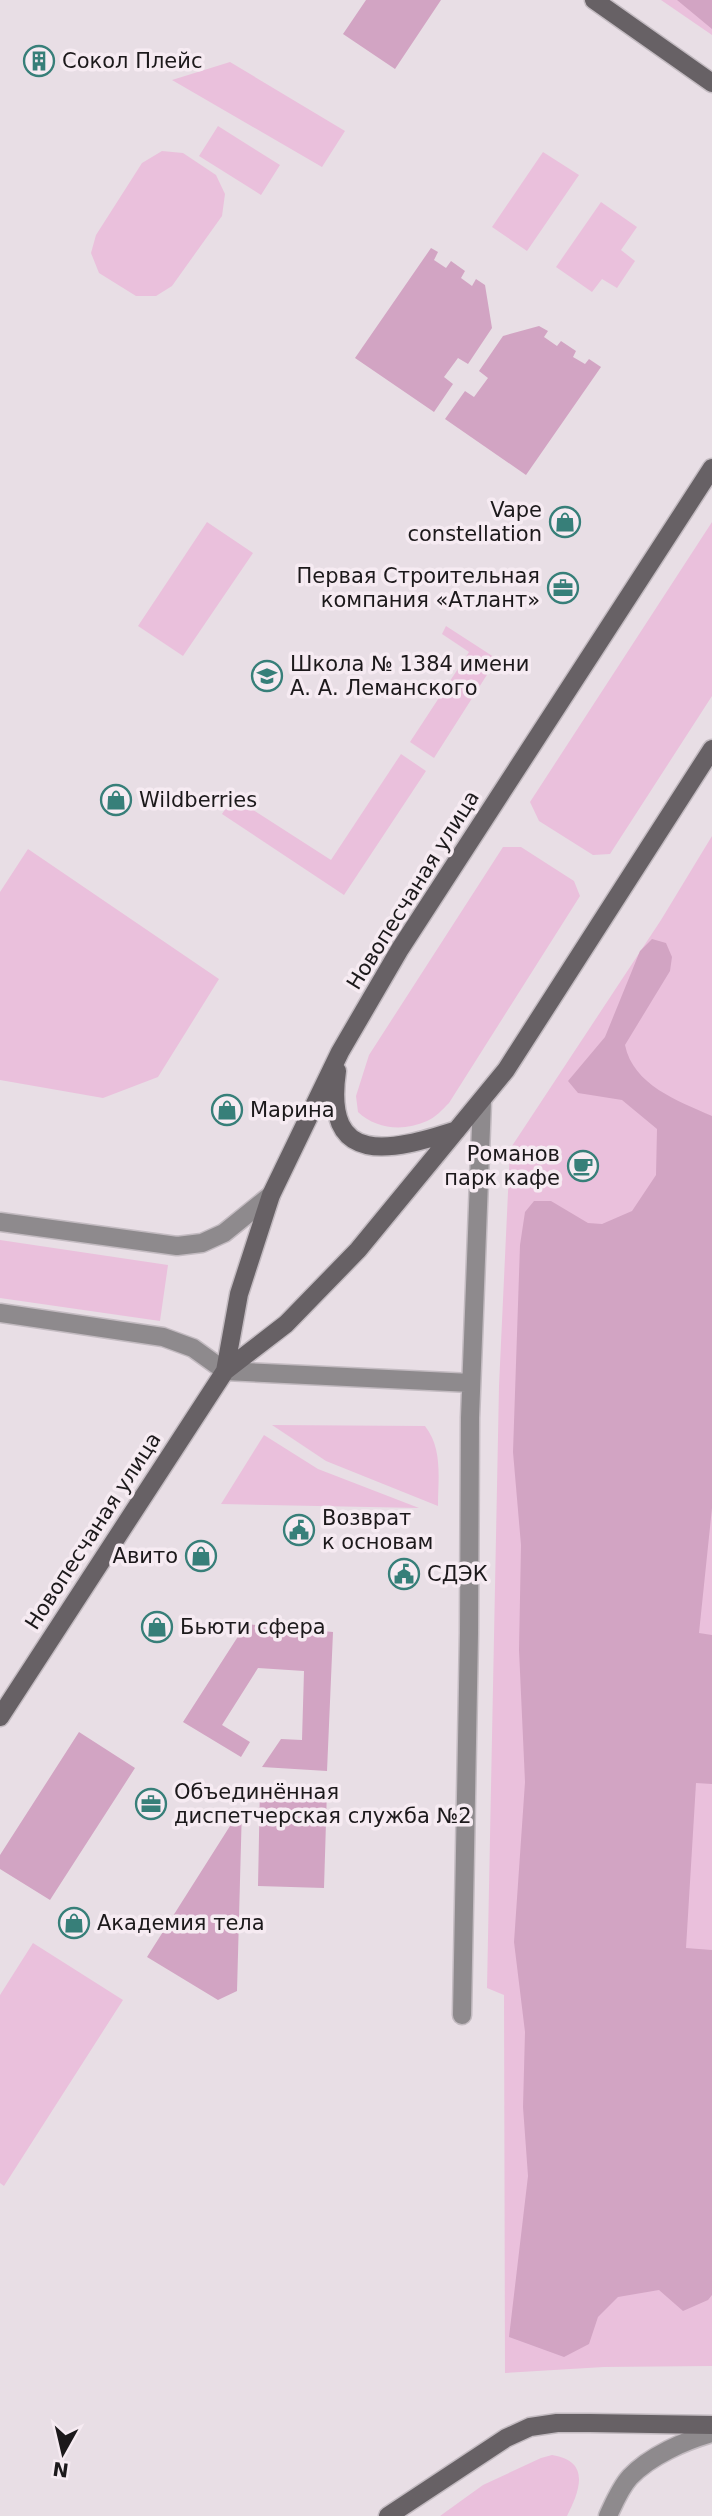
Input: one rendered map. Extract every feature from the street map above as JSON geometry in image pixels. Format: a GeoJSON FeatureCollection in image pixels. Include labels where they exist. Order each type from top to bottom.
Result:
{"type":"FeatureCollection","features":[{"type":"Feature","properties":{"kind":"main road"},"geometry":{"type":"LineString","coordinates":[[594,0],[712,83]]}},
{"type":"Feature","properties":{"kind":"main road","name":"Новопесчаная улица"},"geometry":{"type":"LineString","coordinates":[[225,1371],[239,1294],[271,1195],[340,1052],[400,949],[712,468]]}},
{"type":"Feature","properties":{"kind":"main road","name":"Новопесчаная улица"},"geometry":{"type":"LineString","coordinates":[[0,1717],[225,1371],[286,1324],[340,1269],[482,1101],[506,1070],[712,750]]}},
{"type":"Feature","properties":{"kind":"main road"},"geometry":{"type":"LineString","coordinates":[[340,1052],[334,1094],[335,1108],[340,1124],[356,1141],[377,1147],[399,1146],[457,1130]]}},
{"type":"Feature","properties":{"kind":"main road"},"geometry":{"type":"LineString","coordinates":[[388,2516],[506,2438],[530,2427],[557,2423],[712,2425]]}},
{"type":"Feature","properties":{"kind":"street"},"geometry":{"type":"LineString","coordinates":[[462,2015],[471,1383],[482,1101]]}},
{"type":"Feature","properties":{"kind":"street"},"geometry":{"type":"LineString","coordinates":[[0,1222],[177,1246],[202,1243],[224,1233],[271,1195]]}},
{"type":"Feature","properties":{"kind":"street"},"geometry":{"type":"LineString","coordinates":[[0,1313],[163,1336],[193,1348],[225,1371],[471,1383]]}},
{"type":"Feature","properties":{"kind":"street"},"geometry":{"type":"LineString","coordinates":[[608,2516],[629,2478],[649,2461],[675,2447],[712,2433]]}},
{"type":"Feature","properties":{"kind":"shaded area"},"geometry":{"type":"Polygon","coordinates":[[[366,0],[441,0],[395,69],[343,34],[366,0]]]}},
{"type":"Feature","properties":{"kind":"shaded area"},"geometry":{"type":"Polygon","coordinates":[[[661,0],[712,0],[712,35],[661,0]]]}},
{"type":"Feature","properties":{"kind":"shaded area"},"geometry":{"type":"Polygon","coordinates":[[[677,0],[712,0],[712,29],[677,0]]]}},
{"type":"Feature","properties":{"kind":"shaded area"},"geometry":{"type":"Polygon","coordinates":[[[230,62],[345,131],[322,167],[172,80],[230,62]]]}},
{"type":"Feature","properties":{"kind":"shaded area"},"geometry":{"type":"Polygon","coordinates":[[[218,126],[280,165],[261,195],[199,156],[218,126]]]}},
{"type":"Feature","properties":{"kind":"shaded area"},"geometry":{"type":"Polygon","coordinates":[[[162,151],[183,153],[216,175],[225,194],[222,216],[172,286],[156,296],[136,296],[99,273],[91,253],[96,235],[142,163],[162,151]]]}},
{"type":"Feature","properties":{"kind":"shaded area"},"geometry":{"type":"Polygon","coordinates":[[[543,152],[579,175],[527,251],[492,227],[543,152]]]}},
{"type":"Feature","properties":{"kind":"shaded area"},"geometry":{"type":"Polygon","coordinates":[[[601,202],[637,227],[621,250],[635,261],[617,288],[602,279],[592,292],[556,267],[601,202]]]}},
{"type":"Feature","properties":{"kind":"shaded area"},"geometry":{"type":"Polygon","coordinates":[[[431,248],[438,252],[434,260],[446,268],[451,261],[465,271],[461,278],[472,286],[476,279],[485,285],[492,328],[468,364],[458,358],[444,377],[453,384],[434,412],[355,358],[431,248]]]}},
{"type":"Feature","properties":{"kind":"shaded area"},"geometry":{"type":"Polygon","coordinates":[[[539,326],[548,331],[544,337],[557,346],[561,341],[576,351],[573,357],[585,364],[589,359],[601,367],[526,475],[445,419],[465,391],[474,397],[488,378],[479,371],[503,336],[539,326]]]}},
{"type":"Feature","properties":{"kind":"shaded area"},"geometry":{"type":"Polygon","coordinates":[[[207,522],[253,553],[183,656],[138,626],[207,522]]]}},
{"type":"Feature","properties":{"kind":"shaded area"},"geometry":{"type":"Polygon","coordinates":[[[712,522],[712,696],[610,854],[593,855],[539,821],[530,802],[712,522]]]}},
{"type":"Feature","properties":{"kind":"shaded area"},"geometry":{"type":"Polygon","coordinates":[[[446,626],[497,659],[434,758],[410,742],[469,652],[442,634],[446,626]]]}},
{"type":"Feature","properties":{"kind":"shaded area"},"geometry":{"type":"Polygon","coordinates":[[[401,754],[426,771],[344,895],[222,814],[233,797],[331,860],[401,754]]]}},
{"type":"Feature","properties":{"kind":"shaded area"},"geometry":{"type":"Polygon","coordinates":[[[712,836],[712,2366],[604,2367],[505,2373],[504,1995],[487,1988],[499,1386],[510,1149],[661,920],[712,836]]]}},
{"type":"Feature","properties":{"kind":"shaded area"},"geometry":{"type":"Polygon","coordinates":[[[503,847],[521,847],[574,881],[580,896],[449,1103],[433,1118],[409,1127],[390,1127],[373,1122],[358,1112],[356,1096],[369,1055],[503,847]]]}},
{"type":"Feature","properties":{"kind":"shaded area"},"geometry":{"type":"Polygon","coordinates":[[[28,849],[219,979],[158,1077],[103,1098],[0,1080],[0,892],[28,849]]]}},
{"type":"Feature","properties":{"kind":"shaded area"},"geometry":{"type":"Polygon","coordinates":[[[652,939],[666,943],[672,957],[670,971],[625,1045],[637,1071],[647,1081],[685,1104],[712,1116],[712,1508],[699,1633],[712,1635],[712,1784],[696,1783],[686,1948],[712,1950],[712,2295],[708,2300],[683,2311],[659,2290],[618,2297],[598,2317],[589,2344],[564,2357],[509,2337],[528,2176],[523,2107],[525,2032],[514,1942],[525,1782],[519,1650],[521,1545],[513,1452],[520,1245],[525,1212],[534,1201],[551,1201],[588,1223],[602,1224],[632,1211],[656,1175],[657,1129],[622,1100],[578,1093],[568,1081],[605,1037],[640,951],[652,939]]]}},
{"type":"Feature","properties":{"kind":"shaded area"},"geometry":{"type":"Polygon","coordinates":[[[0,1240],[168,1265],[160,1321],[0,1298],[0,1240]]]}},
{"type":"Feature","properties":{"kind":"shaded area"},"geometry":{"type":"Polygon","coordinates":[[[272,1425],[425,1426],[435,1444],[437,1454],[438,1506],[326,1461],[272,1425]]]}},
{"type":"Feature","properties":{"kind":"shaded area"},"geometry":{"type":"Polygon","coordinates":[[[264,1435],[318,1469],[419,1508],[221,1504],[264,1435]]]}},
{"type":"Feature","properties":{"kind":"shaded area"},"geometry":{"type":"Polygon","coordinates":[[[246,1624],[333,1632],[327,1771],[262,1767],[281,1739],[302,1740],[304,1671],[258,1668],[222,1725],[250,1742],[241,1757],[183,1722],[246,1624]]]}},
{"type":"Feature","properties":{"kind":"shaded area"},"geometry":{"type":"Polygon","coordinates":[[[79,1732],[135,1768],[50,1900],[0,1869],[0,1855],[79,1732]]]}},
{"type":"Feature","properties":{"kind":"shaded area"},"geometry":{"type":"Polygon","coordinates":[[[260,1785],[327,1789],[324,1888],[258,1886],[260,1785]]]}},
{"type":"Feature","properties":{"kind":"shaded area"},"geometry":{"type":"Polygon","coordinates":[[[242,1807],[237,1991],[218,2000],[147,1957],[242,1807]]]}},
{"type":"Feature","properties":{"kind":"shaded area"},"geometry":{"type":"Polygon","coordinates":[[[33,1943],[123,2000],[4,2186],[0,2183],[0,1995],[33,1943]]]}},
{"type":"Feature","properties":{"kind":"shaded area"},"geometry":{"type":"Polygon","coordinates":[[[552,2455],[565,2458],[573,2464],[579,2479],[567,2516],[440,2516],[483,2485],[552,2455]]]}},
{"type":"Feature","properties":{"kind":"place","name":"Сокол Плейс"},"geometry":{"type":"Point","coordinates":[39,61]}},
{"type":"Feature","properties":{"kind":"place","name":"Vape constellation"},"geometry":{"type":"Point","coordinates":[565,522]}},
{"type":"Feature","properties":{"kind":"place","name":"Первая Строительная компания «Атлант»"},"geometry":{"type":"Point","coordinates":[563,588]}},
{"type":"Feature","properties":{"kind":"place","name":"Школа № 1384 имени А. А. Леманского"},"geometry":{"type":"Point","coordinates":[267,676]}},
{"type":"Feature","properties":{"kind":"place","name":"Wildberries"},"geometry":{"type":"Point","coordinates":[116,800]}},
{"type":"Feature","properties":{"kind":"place","name":"Марина"},"geometry":{"type":"Point","coordinates":[227,1110]}},
{"type":"Feature","properties":{"kind":"place","name":"Романов парк кафе"},"geometry":{"type":"Point","coordinates":[583,1166]}},
{"type":"Feature","properties":{"kind":"place","name":"Возврат к основам"},"geometry":{"type":"Point","coordinates":[299,1530]}},
{"type":"Feature","properties":{"kind":"place","name":"Авито"},"geometry":{"type":"Point","coordinates":[201,1556]}},
{"type":"Feature","properties":{"kind":"place","name":"СДЭК"},"geometry":{"type":"Point","coordinates":[404,1574]}},
{"type":"Feature","properties":{"kind":"place","name":"Бьюти сфера"},"geometry":{"type":"Point","coordinates":[157,1627]}},
{"type":"Feature","properties":{"kind":"place","name":"Объединённая диспетчерская служба №2"},"geometry":{"type":"Point","coordinates":[151,1804]}},
{"type":"Feature","properties":{"kind":"place","name":"Академия тела"},"geometry":{"type":"Point","coordinates":[74,1923]}}]}
